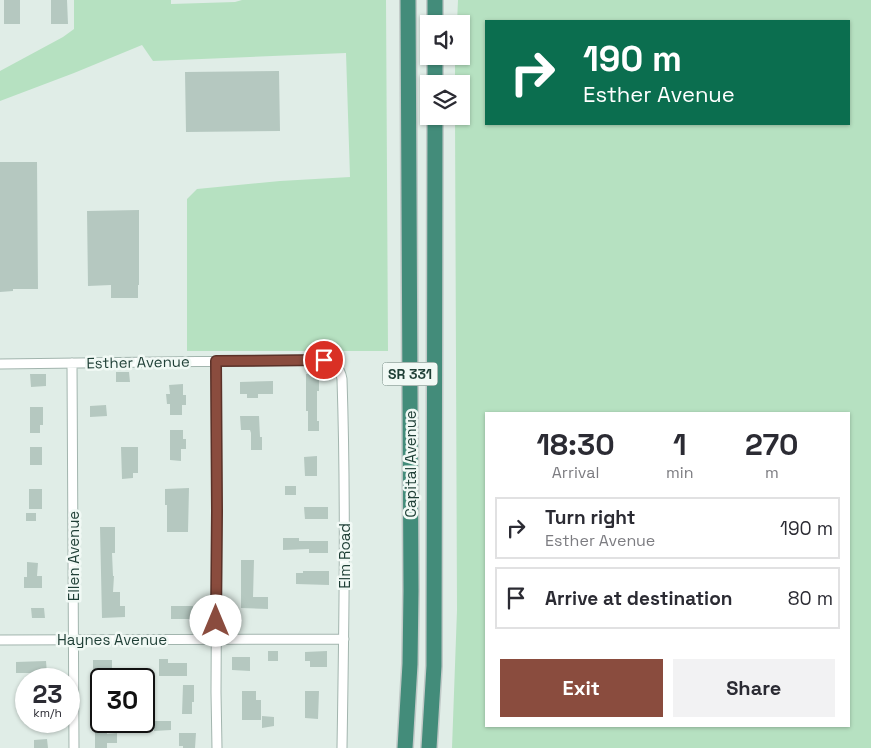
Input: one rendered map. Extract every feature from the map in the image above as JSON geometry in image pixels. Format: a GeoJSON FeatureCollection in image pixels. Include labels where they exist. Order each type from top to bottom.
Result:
{"type":"FeatureCollection","features":[{"type":"Feature","properties":{"kind":"highway","name":"Capital Avenue"},"geometry":{"type":"LineString","coordinates":[[405,748],[410,664],[411,591],[408,0]]}},
{"type":"Feature","properties":{"kind":"highway"},"geometry":{"type":"LineString","coordinates":[[435,0],[435,15]]}},
{"type":"Feature","properties":{"kind":"highway","name":"Capital Avenue"},"geometry":{"type":"LineString","coordinates":[[429,748],[434,666],[434,125]]}},
{"type":"Feature","properties":{"kind":"street","name":"Esther Avenue"},"geometry":{"type":"LineString","coordinates":[[0,364],[324,360],[336,365]]}},
{"type":"Feature","properties":{"kind":"street"},"geometry":{"type":"LineString","coordinates":[[216,361],[217,748]]}},
{"type":"Feature","properties":{"kind":"street","name":"Ellen Avenue"},"geometry":{"type":"LineString","coordinates":[[72,363],[74,748]]}},
{"type":"Feature","properties":{"kind":"street","name":"Elm Road"},"geometry":{"type":"LineString","coordinates":[[336,365],[342,379],[344,414],[342,748]]}},
{"type":"Feature","properties":{"kind":"street","name":"Haynes Avenue"},"geometry":{"type":"LineString","coordinates":[[0,640],[344,640]]}},
{"type":"Feature","properties":{"kind":"green space"},"geometry":{"type":"Polygon","coordinates":[[[74,0],[171,0],[171,4],[235,2],[242,0],[386,0],[388,351],[187,351],[187,199],[197,189],[350,177],[346,53],[153,61],[142,45],[0,101],[0,71],[63,37],[74,29],[74,0]]]}},
{"type":"Feature","properties":{"kind":"green space"},"geometry":{"type":"Polygon","coordinates":[[[458,0],[871,0],[871,748],[452,748],[457,610],[455,125],[470,125],[470,75],[455,75],[455,65],[470,65],[470,15],[457,15],[458,0]]]}},
{"type":"Feature","properties":{"kind":"building"},"geometry":{"type":"Polygon","coordinates":[[[4,0],[20,0],[20,24],[4,24],[4,0]]]}},
{"type":"Feature","properties":{"kind":"building"},"geometry":{"type":"Polygon","coordinates":[[[51,0],[67,0],[68,24],[51,24],[51,0]]]}},
{"type":"Feature","properties":{"kind":"building"},"geometry":{"type":"Polygon","coordinates":[[[279,71],[280,131],[186,132],[185,72],[279,71]]]}},
{"type":"Feature","properties":{"kind":"building"},"geometry":{"type":"Polygon","coordinates":[[[0,162],[37,162],[38,289],[13,289],[13,291],[0,292],[0,162]]]}},
{"type":"Feature","properties":{"kind":"building"},"geometry":{"type":"Polygon","coordinates":[[[139,210],[138,298],[111,298],[111,285],[88,286],[87,211],[139,210]]]}},
{"type":"Feature","properties":{"kind":"building"},"geometry":{"type":"Polygon","coordinates":[[[116,372],[129,372],[130,382],[116,382],[116,372]]]}},
{"type":"Feature","properties":{"kind":"building"},"geometry":{"type":"Polygon","coordinates":[[[30,374],[46,374],[46,386],[31,387],[30,374]]]}},
{"type":"Feature","properties":{"kind":"building"},"geometry":{"type":"Polygon","coordinates":[[[306,374],[319,374],[317,421],[319,421],[319,431],[308,431],[306,374]]]}},
{"type":"Feature","properties":{"kind":"building"},"geometry":{"type":"Polygon","coordinates":[[[273,381],[273,394],[258,394],[258,398],[247,398],[247,394],[240,394],[240,382],[273,381]]]}},
{"type":"Feature","properties":{"kind":"building"},"geometry":{"type":"Polygon","coordinates":[[[183,384],[183,395],[186,395],[186,405],[182,405],[182,415],[170,415],[170,404],[167,404],[166,394],[170,394],[169,385],[183,384]]]}},
{"type":"Feature","properties":{"kind":"building"},"geometry":{"type":"Polygon","coordinates":[[[106,405],[107,416],[90,417],[90,406],[106,405]]]}},
{"type":"Feature","properties":{"kind":"building"},"geometry":{"type":"Polygon","coordinates":[[[30,407],[43,407],[43,425],[40,425],[40,433],[30,433],[30,407]]]}},
{"type":"Feature","properties":{"kind":"building"},"geometry":{"type":"Polygon","coordinates":[[[240,416],[259,416],[262,450],[251,450],[251,433],[250,430],[241,430],[240,416]]]}},
{"type":"Feature","properties":{"kind":"building"},"geometry":{"type":"Polygon","coordinates":[[[170,430],[183,430],[183,439],[186,439],[186,449],[181,449],[181,461],[170,460],[170,430]]]}},
{"type":"Feature","properties":{"kind":"building"},"geometry":{"type":"Polygon","coordinates":[[[30,447],[42,447],[42,465],[30,465],[30,447]]]}},
{"type":"Feature","properties":{"kind":"building"},"geometry":{"type":"Polygon","coordinates":[[[121,447],[138,447],[138,473],[133,473],[133,478],[122,479],[121,447]]]}},
{"type":"Feature","properties":{"kind":"building"},"geometry":{"type":"Polygon","coordinates":[[[317,456],[317,476],[305,476],[304,457],[317,456]]]}},
{"type":"Feature","properties":{"kind":"building"},"geometry":{"type":"Polygon","coordinates":[[[285,486],[296,486],[296,495],[285,495],[285,486]]]}},
{"type":"Feature","properties":{"kind":"building"},"geometry":{"type":"Polygon","coordinates":[[[189,488],[188,532],[167,532],[165,489],[189,488]]]}},
{"type":"Feature","properties":{"kind":"building"},"geometry":{"type":"Polygon","coordinates":[[[29,489],[42,489],[42,509],[29,509],[29,489]]]}},
{"type":"Feature","properties":{"kind":"building"},"geometry":{"type":"Polygon","coordinates":[[[304,507],[328,507],[328,519],[305,519],[304,507]]]}},
{"type":"Feature","properties":{"kind":"building"},"geometry":{"type":"Polygon","coordinates":[[[26,513],[36,513],[36,521],[26,521],[26,513]]]}},
{"type":"Feature","properties":{"kind":"building"},"geometry":{"type":"Polygon","coordinates":[[[100,527],[115,527],[115,553],[112,553],[113,592],[120,592],[120,606],[125,606],[125,617],[102,618],[100,527]]]}},
{"type":"Feature","properties":{"kind":"building"},"geometry":{"type":"Polygon","coordinates":[[[283,538],[299,538],[299,541],[328,541],[328,553],[309,553],[309,549],[283,550],[283,538]]]}},
{"type":"Feature","properties":{"kind":"building"},"geometry":{"type":"Polygon","coordinates":[[[241,560],[254,560],[253,597],[268,597],[268,609],[241,608],[241,560]]]}},
{"type":"Feature","properties":{"kind":"building"},"geometry":{"type":"Polygon","coordinates":[[[27,562],[38,563],[37,576],[42,576],[42,588],[24,588],[24,577],[27,577],[27,562]]]}},
{"type":"Feature","properties":{"kind":"building"},"geometry":{"type":"Polygon","coordinates":[[[303,571],[329,571],[329,585],[296,584],[296,573],[303,573],[303,571]]]}},
{"type":"Feature","properties":{"kind":"building"},"geometry":{"type":"Polygon","coordinates":[[[171,606],[193,606],[193,619],[171,619],[171,606]]]}},
{"type":"Feature","properties":{"kind":"building"},"geometry":{"type":"Polygon","coordinates":[[[31,608],[44,608],[45,618],[32,618],[31,608]]]}},
{"type":"Feature","properties":{"kind":"building"},"geometry":{"type":"Polygon","coordinates":[[[268,651],[278,651],[278,661],[268,661],[268,651]]]}},
{"type":"Feature","properties":{"kind":"building"},"geometry":{"type":"Polygon","coordinates":[[[327,651],[327,667],[310,667],[310,661],[305,661],[305,652],[327,651]]]}},
{"type":"Feature","properties":{"kind":"building"},"geometry":{"type":"Polygon","coordinates":[[[232,657],[250,657],[250,671],[232,670],[232,657]]]}},
{"type":"Feature","properties":{"kind":"building"},"geometry":{"type":"Polygon","coordinates":[[[159,659],[168,659],[168,663],[187,663],[187,676],[159,676],[159,659]]]}},
{"type":"Feature","properties":{"kind":"building"},"geometry":{"type":"Polygon","coordinates":[[[93,660],[112,660],[112,668],[93,668],[93,660]]]}},
{"type":"Feature","properties":{"kind":"building"},"geometry":{"type":"Polygon","coordinates":[[[46,661],[47,668],[16,668],[16,662],[46,661]]]}},
{"type":"Feature","properties":{"kind":"building"},"geometry":{"type":"Polygon","coordinates":[[[183,685],[194,685],[192,714],[182,714],[183,685]]]}},
{"type":"Feature","properties":{"kind":"building"},"geometry":{"type":"Polygon","coordinates":[[[242,691],[256,691],[256,700],[261,700],[261,720],[242,720],[242,691]]]}},
{"type":"Feature","properties":{"kind":"building"},"geometry":{"type":"Polygon","coordinates":[[[305,691],[319,691],[318,719],[305,718],[305,691]]]}},
{"type":"Feature","properties":{"kind":"building"},"geometry":{"type":"Polygon","coordinates":[[[262,716],[274,717],[274,726],[262,728],[262,716]]]}},
{"type":"Feature","properties":{"kind":"building"},"geometry":{"type":"Polygon","coordinates":[[[155,721],[171,721],[171,730],[155,731],[155,721]]]}},
{"type":"Feature","properties":{"kind":"building"},"geometry":{"type":"Polygon","coordinates":[[[95,733],[117,733],[117,743],[107,743],[107,748],[95,748],[95,733]]]}},
{"type":"Feature","properties":{"kind":"building"},"geometry":{"type":"Polygon","coordinates":[[[179,733],[196,733],[195,748],[179,746],[179,733]]]}},
{"type":"Feature","properties":{"kind":"building"},"geometry":{"type":"Polygon","coordinates":[[[47,739],[48,748],[34,748],[34,740],[47,739]]]}},
{"type":"Feature","properties":{"kind":"route"},"geometry":{"type":"LineString","coordinates":[[216,621],[216,361],[324,360]]}}]}
